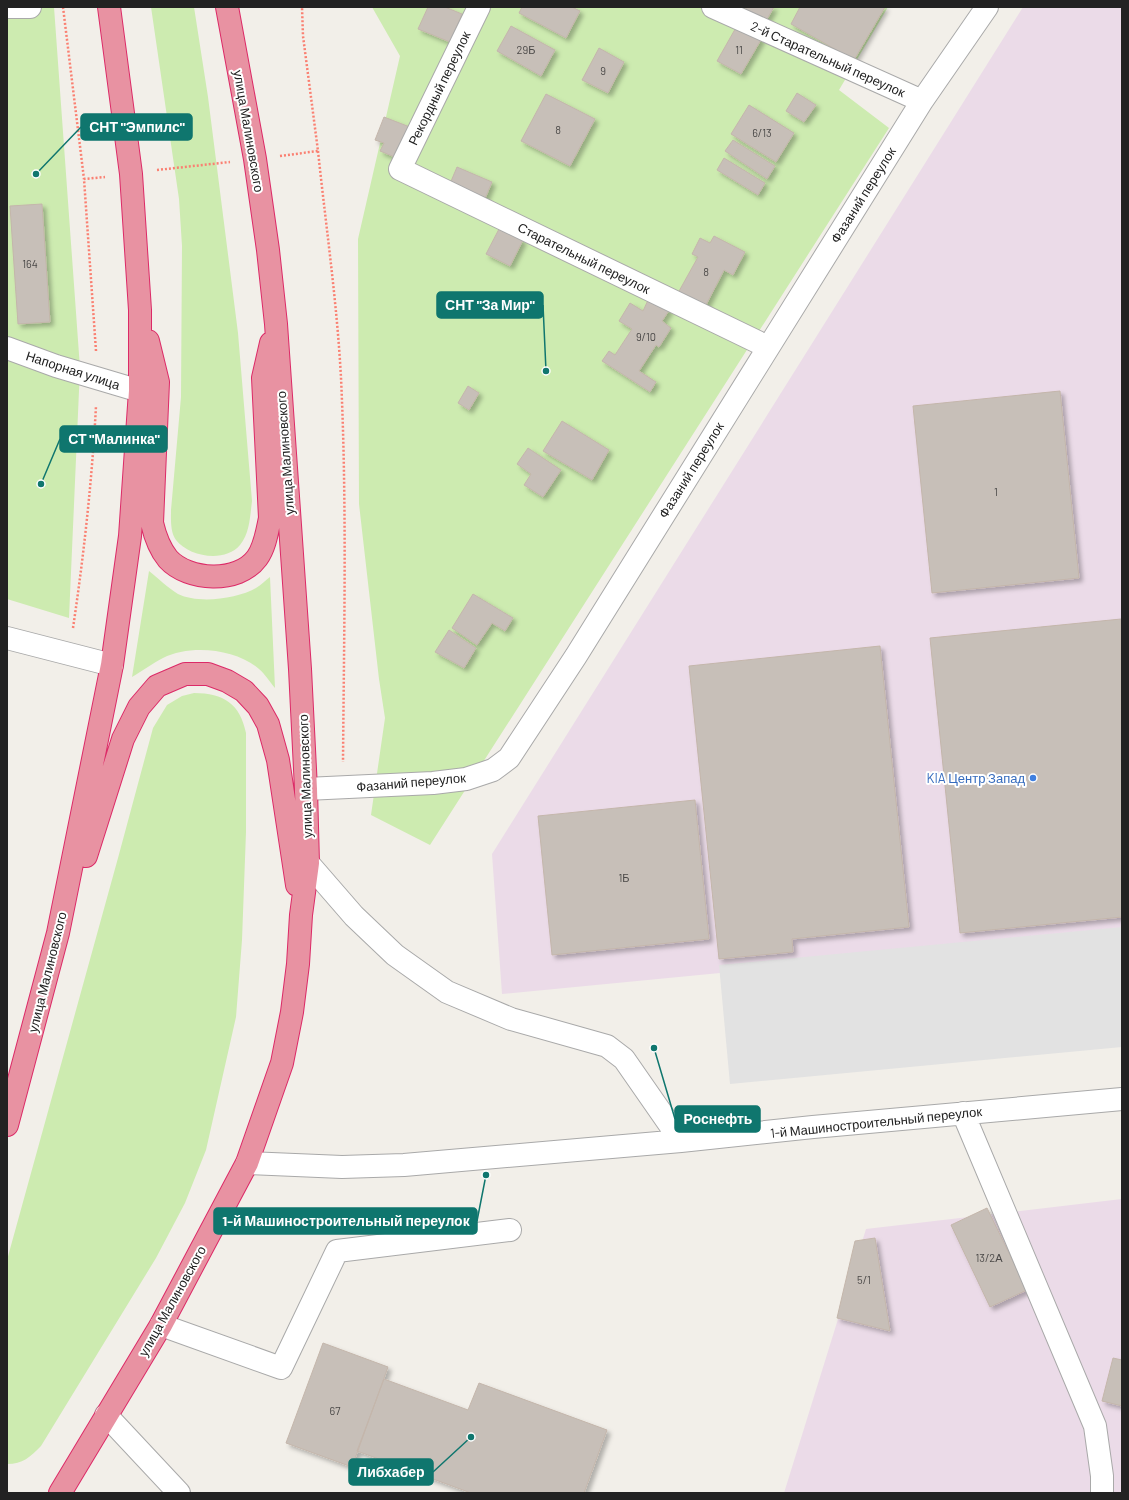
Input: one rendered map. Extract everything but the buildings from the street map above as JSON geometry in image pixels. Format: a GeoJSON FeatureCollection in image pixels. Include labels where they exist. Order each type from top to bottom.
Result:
{"type":"FeatureCollection","features":[{"type":"Feature","properties":{"kind":"highway","name":"улица Малиновского"},"geometry":{"type":"LineString","coordinates":[[7,1126],[58,933],[112,665],[130,536],[140,391],[140,310],[131,174],[109,7]]}},
{"type":"Feature","properties":{"kind":"highway","name":"улица Малиновского"},"geometry":{"type":"LineString","coordinates":[[59,1491],[161,1325],[247,1164],[282,1063],[292,1012],[298,964],[301,916],[308,863],[306,789],[300,669],[276,324],[268,250],[255,158],[227,7]]}},
{"type":"Feature","properties":{"kind":"highway"},"geometry":{"type":"LineString","coordinates":[[231,29],[235,7]]}},
{"type":"Feature","properties":{"kind":"highway"},"geometry":{"type":"LineString","coordinates":[[140,310],[158,382],[152,523],[157,542],[169,559],[185,571],[203,576],[223,576],[241,571],[256,559],[266,540],[270,518],[263,378],[276,324]]}},
{"type":"Feature","properties":{"kind":"highway"},"geometry":{"type":"LineString","coordinates":[[58,933],[74,894],[123,739],[139,707],[157,686],[185,674],[208,674],[233,684],[244,691],[258,706],[268,724],[278,760],[301,916]]}},
{"type":"Feature","properties":{"kind":"street"},"geometry":{"type":"LineString","coordinates":[[7,7],[30,7]]}},
{"type":"Feature","properties":{"kind":"street","name":"Рекордный переулок"},"geometry":{"type":"LineString","coordinates":[[400,169],[479,7]]}},
{"type":"Feature","properties":{"kind":"street","name":"2-й Старательный переулок"},"geometry":{"type":"LineString","coordinates":[[713,7],[922,101]]}},
{"type":"Feature","properties":{"kind":"street","name":"Фазаний переулок"},"geometry":{"type":"LineString","coordinates":[[306,789],[433,783],[466,779],[493,770],[509,758],[576,656],[922,101],[987,7]]}},
{"type":"Feature","properties":{"kind":"street","name":"Старательный переулок"},"geometry":{"type":"LineString","coordinates":[[400,169],[768,347]]}},
{"type":"Feature","properties":{"kind":"street","name":"Напорная улица"},"geometry":{"type":"LineString","coordinates":[[7,348],[56,366],[140,391]]}},
{"type":"Feature","properties":{"kind":"street"},"geometry":{"type":"LineString","coordinates":[[7,638],[112,665]]}},
{"type":"Feature","properties":{"kind":"street"},"geometry":{"type":"LineString","coordinates":[[308,863],[354,916],[395,955],[447,992],[512,1019],[607,1046],[624,1059],[681,1141]]}},
{"type":"Feature","properties":{"kind":"street","name":"1-й Машиностроительный переулок"},"geometry":{"type":"LineString","coordinates":[[247,1164],[342,1167],[404,1165],[681,1141],[1122,1099]]}},
{"type":"Feature","properties":{"kind":"street"},"geometry":{"type":"LineString","coordinates":[[963,1113],[1095,1426],[1102,1476],[1102,1493]]}},
{"type":"Feature","properties":{"kind":"street"},"geometry":{"type":"LineString","coordinates":[[161,1325],[280,1368],[337,1251],[510,1230]]}},
{"type":"Feature","properties":{"kind":"street"},"geometry":{"type":"LineString","coordinates":[[106,1415],[179,1493]]}},
{"type":"Feature","properties":{"kind":"path"},"geometry":{"type":"LineString","coordinates":[[63,7],[84,180]]}},
{"type":"Feature","properties":{"kind":"path"},"geometry":{"type":"LineString","coordinates":[[318,151],[338,328],[341,380],[345,548],[343,787]]}},
{"type":"Feature","properties":{"kind":"shaded area"},"geometry":{"type":"Polygon","coordinates":[[[1023,7],[1122,7],[1122,934],[502,994],[492,854],[1023,7]]]}},
{"type":"Feature","properties":{"kind":"shaded area"},"geometry":{"type":"Polygon","coordinates":[[[1122,927],[1122,1047],[730,1084],[719,965],[1122,927]]]}},
{"type":"Feature","properties":{"kind":"shaded area"},"geometry":{"type":"Polygon","coordinates":[[[1122,1199],[1122,1493],[784,1493],[866,1229],[1122,1199]]]}},
{"type":"Feature","properties":{"kind":"green space"},"geometry":{"type":"Polygon","coordinates":[[[7,7],[54,7],[80,368],[69,618],[7,599],[7,7]]]}},
{"type":"Feature","properties":{"kind":"green space"},"geometry":{"type":"Polygon","coordinates":[[[151,7],[194,7],[208,97],[238,333],[252,501],[246,535],[240,545],[233,551],[217,556],[198,554],[182,546],[174,537],[171,525],[181,397],[182,246],[179,199],[151,7]]]}},
{"type":"Feature","properties":{"kind":"green space"},"geometry":{"type":"Polygon","coordinates":[[[372,7],[888,7],[839,90],[889,128],[430,845],[371,815],[385,718],[379,679],[359,504],[358,239],[400,56],[372,7]]]}},
{"type":"Feature","properties":{"kind":"green space"},"geometry":{"type":"Polygon","coordinates":[[[149,571],[178,594],[196,599],[217,599],[239,595],[258,587],[270,577],[275,688],[261,671],[249,662],[226,653],[200,650],[187,651],[163,658],[132,677],[149,571]]]}},
{"type":"Feature","properties":{"kind":"green space"},"geometry":{"type":"Polygon","coordinates":[[[194,693],[214,695],[229,702],[240,715],[246,733],[246,832],[242,940],[236,1017],[206,1150],[185,1203],[156,1258],[41,1446],[26,1459],[18,1463],[7,1464],[7,1260],[153,728],[167,705],[182,696],[194,693]]]}},
{"type":"Feature","properties":{"kind":"place","name":"СНТ \"Эмпилс\""},"geometry":{"type":"Point","coordinates":[36,174]}},
{"type":"Feature","properties":{"kind":"place","name":"СНТ \"За Мир\""},"geometry":{"type":"Point","coordinates":[546,371]}},
{"type":"Feature","properties":{"kind":"place","name":"СТ \"Малинка\""},"geometry":{"type":"Point","coordinates":[41,484]}},
{"type":"Feature","properties":{"kind":"place","name":"KIA Центр Запад"},"geometry":{"type":"Point","coordinates":[1033,778]}},
{"type":"Feature","properties":{"kind":"place","name":"Роснефть"},"geometry":{"type":"Point","coordinates":[654,1048]}},
{"type":"Feature","properties":{"kind":"place","name":"1-й Машиностроительный переулок"},"geometry":{"type":"Point","coordinates":[486,1175]}},
{"type":"Feature","properties":{"kind":"place","name":"Либхабер"},"geometry":{"type":"Point","coordinates":[471,1437]}}]}
